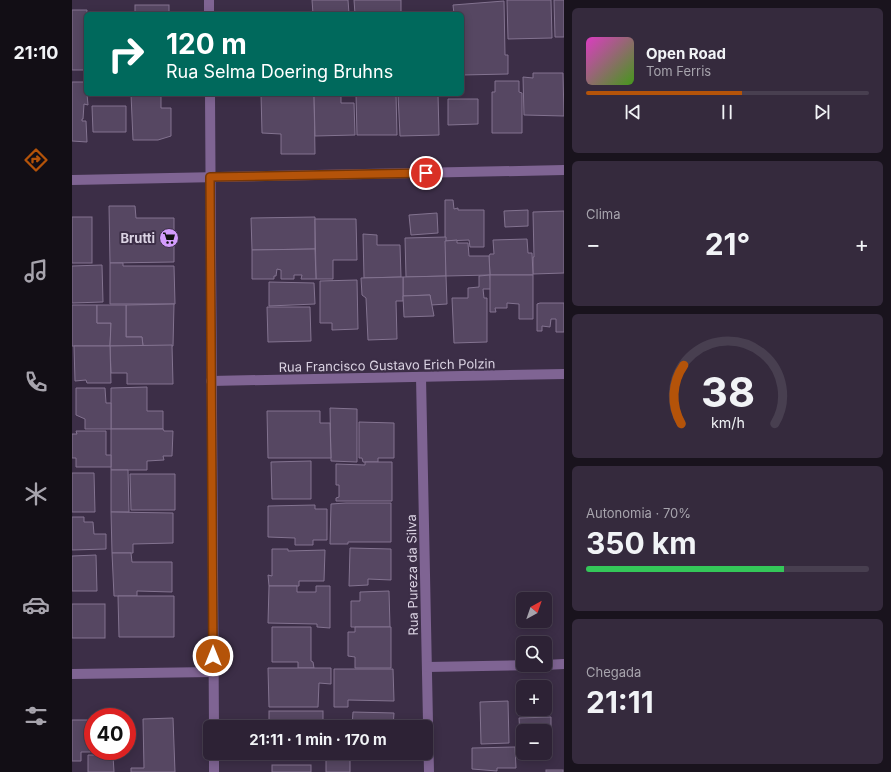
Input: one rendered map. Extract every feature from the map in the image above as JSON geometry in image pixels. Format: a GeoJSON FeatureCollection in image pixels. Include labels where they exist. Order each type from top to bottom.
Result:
{"type":"FeatureCollection","features":[{"type":"Feature","properties":{"kind":"street"},"geometry":{"type":"LineString","coordinates":[[209,0],[209,12]]}},
{"type":"Feature","properties":{"kind":"street"},"geometry":{"type":"LineString","coordinates":[[210,96],[214,720]]}},
{"type":"Feature","properties":{"kind":"street"},"geometry":{"type":"LineString","coordinates":[[72,180],[564,170]]}},
{"type":"Feature","properties":{"kind":"street","name":"Rua Francisco Gustavo Erich Polzin"},"geometry":{"type":"LineString","coordinates":[[211,381],[564,374]]}},
{"type":"Feature","properties":{"kind":"street","name":"Rua Pureza da Silva"},"geometry":{"type":"LineString","coordinates":[[422,377],[429,772]]}},
{"type":"Feature","properties":{"kind":"street"},"geometry":{"type":"LineString","coordinates":[[552,665],[564,664]]}},
{"type":"Feature","properties":{"kind":"street"},"geometry":{"type":"LineString","coordinates":[[427,667],[516,665]]}},
{"type":"Feature","properties":{"kind":"street"},"geometry":{"type":"LineString","coordinates":[[72,674],[213,672]]}},
{"type":"Feature","properties":{"kind":"street"},"geometry":{"type":"LineString","coordinates":[[214,760],[214,772]]}},
{"type":"Feature","properties":{"kind":"building"},"geometry":{"type":"Polygon","coordinates":[[[312,0],[348,0],[349,12],[313,12],[312,0]]]}},
{"type":"Feature","properties":{"kind":"building"},"geometry":{"type":"Polygon","coordinates":[[[354,0],[401,0],[401,12],[355,12],[354,0]]]}},
{"type":"Feature","properties":{"kind":"building"},"geometry":{"type":"Polygon","coordinates":[[[507,0],[551,0],[552,38],[508,39],[507,0]]]}},
{"type":"Feature","properties":{"kind":"building"},"geometry":{"type":"Polygon","coordinates":[[[554,0],[564,0],[564,37],[555,37],[554,0]]]}},
{"type":"Feature","properties":{"kind":"building"},"geometry":{"type":"Polygon","coordinates":[[[504,1],[505,55],[508,55],[508,74],[464,75],[464,12],[454,12],[453,5],[504,1]]]}},
{"type":"Feature","properties":{"kind":"building"},"geometry":{"type":"Polygon","coordinates":[[[135,5],[169,5],[169,12],[135,12],[135,5]]]}},
{"type":"Feature","properties":{"kind":"building"},"geometry":{"type":"Polygon","coordinates":[[[72,10],[87,10],[87,12],[84,12],[84,70],[72,70],[72,10]]]}},
{"type":"Feature","properties":{"kind":"building"},"geometry":{"type":"Polygon","coordinates":[[[533,73],[563,73],[564,116],[524,115],[523,77],[533,78],[533,73]]]}},
{"type":"Feature","properties":{"kind":"building"},"geometry":{"type":"Polygon","coordinates":[[[495,81],[519,81],[519,92],[522,93],[522,133],[492,133],[492,92],[495,92],[495,81]]]}},
{"type":"Feature","properties":{"kind":"building"},"geometry":{"type":"Polygon","coordinates":[[[72,82],[84,82],[84,96],[87,96],[88,105],[84,104],[82,121],[86,121],[87,142],[72,141],[72,82]]]}},
{"type":"Feature","properties":{"kind":"building"},"geometry":{"type":"Polygon","coordinates":[[[131,96],[161,96],[161,108],[171,108],[171,136],[158,140],[133,140],[131,96]]]}},
{"type":"Feature","properties":{"kind":"building"},"geometry":{"type":"Polygon","coordinates":[[[261,96],[314,96],[315,154],[281,154],[281,134],[262,133],[261,96]]]}},
{"type":"Feature","properties":{"kind":"building"},"geometry":{"type":"Polygon","coordinates":[[[314,96],[341,96],[341,103],[354,103],[355,135],[315,136],[314,96]]]}},
{"type":"Feature","properties":{"kind":"building"},"geometry":{"type":"Polygon","coordinates":[[[356,96],[396,96],[397,135],[357,135],[356,96]]]}},
{"type":"Feature","properties":{"kind":"building"},"geometry":{"type":"Polygon","coordinates":[[[398,96],[438,96],[439,135],[400,136],[398,96]]]}},
{"type":"Feature","properties":{"kind":"building"},"geometry":{"type":"Polygon","coordinates":[[[448,99],[478,99],[478,124],[448,125],[448,99]]]}},
{"type":"Feature","properties":{"kind":"building"},"geometry":{"type":"Polygon","coordinates":[[[92,106],[126,106],[126,132],[93,132],[92,106]]]}},
{"type":"Feature","properties":{"kind":"building"},"geometry":{"type":"Polygon","coordinates":[[[445,200],[453,200],[454,209],[484,210],[484,247],[470,247],[469,240],[445,241],[445,200]]]}},
{"type":"Feature","properties":{"kind":"building"},"geometry":{"type":"Polygon","coordinates":[[[109,206],[135,206],[136,218],[174,218],[174,262],[110,263],[109,206]]]}},
{"type":"Feature","properties":{"kind":"building"},"geometry":{"type":"Polygon","coordinates":[[[528,210],[528,226],[505,227],[504,211],[528,210]]]}},
{"type":"Feature","properties":{"kind":"building"},"geometry":{"type":"Polygon","coordinates":[[[564,211],[564,273],[533,274],[533,212],[564,211]]]}},
{"type":"Feature","properties":{"kind":"building"},"geometry":{"type":"Polygon","coordinates":[[[437,213],[438,233],[411,235],[409,215],[437,213]]]}},
{"type":"Feature","properties":{"kind":"building"},"geometry":{"type":"Polygon","coordinates":[[[72,217],[92,217],[92,263],[72,263],[72,217]]]}},
{"type":"Feature","properties":{"kind":"building"},"geometry":{"type":"Polygon","coordinates":[[[315,217],[315,249],[252,250],[251,218],[315,217]]]}},
{"type":"Feature","properties":{"kind":"building"},"geometry":{"type":"Polygon","coordinates":[[[315,219],[356,219],[357,260],[333,260],[333,279],[316,279],[315,219]]]}},
{"type":"Feature","properties":{"kind":"building"},"geometry":{"type":"Polygon","coordinates":[[[363,234],[377,235],[377,245],[400,245],[401,277],[364,278],[363,234]]]}},
{"type":"Feature","properties":{"kind":"building"},"geometry":{"type":"Polygon","coordinates":[[[446,237],[446,276],[406,277],[405,238],[446,237]]]}},
{"type":"Feature","properties":{"kind":"building"},"geometry":{"type":"Polygon","coordinates":[[[527,239],[528,253],[532,253],[533,275],[490,275],[489,256],[490,254],[494,254],[493,240],[527,239]]]}},
{"type":"Feature","properties":{"kind":"building"},"geometry":{"type":"Polygon","coordinates":[[[457,240],[457,243],[468,243],[469,256],[489,256],[490,275],[446,276],[445,241],[457,240]]]}},
{"type":"Feature","properties":{"kind":"building"},"geometry":{"type":"Polygon","coordinates":[[[315,249],[316,279],[301,279],[302,275],[294,275],[294,279],[281,279],[281,270],[277,269],[274,279],[252,279],[252,250],[315,249]]]}},
{"type":"Feature","properties":{"kind":"building"},"geometry":{"type":"Polygon","coordinates":[[[110,263],[123,263],[123,266],[174,266],[175,304],[110,304],[110,263]]]}},
{"type":"Feature","properties":{"kind":"building"},"geometry":{"type":"Polygon","coordinates":[[[102,265],[103,302],[72,303],[72,266],[102,265]]]}},
{"type":"Feature","properties":{"kind":"building"},"geometry":{"type":"Polygon","coordinates":[[[490,275],[491,289],[483,289],[484,298],[487,298],[487,342],[454,343],[452,298],[468,298],[468,288],[479,287],[479,276],[490,275]]]}},
{"type":"Feature","properties":{"kind":"building"},"geometry":{"type":"Polygon","coordinates":[[[490,275],[533,275],[533,319],[519,319],[519,304],[507,303],[507,308],[495,308],[496,312],[490,312],[490,275]]]}},
{"type":"Feature","properties":{"kind":"building"},"geometry":{"type":"Polygon","coordinates":[[[446,276],[447,304],[431,305],[430,295],[403,296],[403,277],[446,276]]]}},
{"type":"Feature","properties":{"kind":"building"},"geometry":{"type":"Polygon","coordinates":[[[403,277],[403,301],[396,301],[397,339],[368,340],[366,298],[362,295],[361,278],[403,277]]]}},
{"type":"Feature","properties":{"kind":"building"},"geometry":{"type":"Polygon","coordinates":[[[357,280],[358,329],[332,330],[332,323],[320,323],[320,281],[357,280]]]}},
{"type":"Feature","properties":{"kind":"building"},"geometry":{"type":"Polygon","coordinates":[[[269,282],[314,283],[315,304],[269,306],[269,282]]]}},
{"type":"Feature","properties":{"kind":"building"},"geometry":{"type":"Polygon","coordinates":[[[430,295],[434,316],[404,317],[403,296],[430,295]]]}},
{"type":"Feature","properties":{"kind":"building"},"geometry":{"type":"Polygon","coordinates":[[[564,303],[564,332],[556,332],[556,319],[551,319],[550,327],[542,326],[542,331],[537,331],[537,304],[564,303]]]}},
{"type":"Feature","properties":{"kind":"building"},"geometry":{"type":"Polygon","coordinates":[[[174,304],[173,346],[143,346],[142,337],[126,337],[126,305],[174,304]]]}},
{"type":"Feature","properties":{"kind":"building"},"geometry":{"type":"Polygon","coordinates":[[[72,305],[97,305],[97,323],[111,323],[110,346],[72,346],[72,305]]]}},
{"type":"Feature","properties":{"kind":"building"},"geometry":{"type":"Polygon","coordinates":[[[97,305],[126,305],[126,337],[142,337],[143,346],[110,346],[111,323],[97,323],[97,305]]]}},
{"type":"Feature","properties":{"kind":"building"},"geometry":{"type":"Polygon","coordinates":[[[267,307],[310,307],[311,341],[268,342],[267,307]]]}},
{"type":"Feature","properties":{"kind":"building"},"geometry":{"type":"Polygon","coordinates":[[[172,345],[173,384],[127,384],[127,373],[111,373],[110,346],[172,345]]]}},
{"type":"Feature","properties":{"kind":"building"},"geometry":{"type":"Polygon","coordinates":[[[74,346],[110,346],[111,383],[87,383],[86,380],[75,381],[74,346]]]}},
{"type":"Feature","properties":{"kind":"building"},"geometry":{"type":"Polygon","coordinates":[[[147,387],[147,411],[163,411],[163,429],[111,429],[111,388],[147,387]]]}},
{"type":"Feature","properties":{"kind":"building"},"geometry":{"type":"Polygon","coordinates":[[[76,388],[105,388],[106,403],[111,403],[111,429],[85,429],[85,419],[76,415],[76,388]]]}},
{"type":"Feature","properties":{"kind":"building"},"geometry":{"type":"Polygon","coordinates":[[[330,408],[357,409],[357,462],[331,461],[330,408]]]}},
{"type":"Feature","properties":{"kind":"building"},"geometry":{"type":"Polygon","coordinates":[[[267,411],[320,411],[320,423],[330,423],[331,458],[268,458],[267,411]]]}},
{"type":"Feature","properties":{"kind":"building"},"geometry":{"type":"Polygon","coordinates":[[[359,422],[394,423],[394,458],[378,458],[378,462],[363,462],[362,458],[359,458],[359,422]]]}},
{"type":"Feature","properties":{"kind":"building"},"geometry":{"type":"Polygon","coordinates":[[[111,429],[163,429],[164,431],[173,431],[172,456],[163,456],[164,460],[147,461],[147,470],[111,470],[111,429]]]}},
{"type":"Feature","properties":{"kind":"building"},"geometry":{"type":"Polygon","coordinates":[[[76,431],[106,431],[106,455],[111,455],[111,467],[76,467],[76,458],[72,458],[72,434],[77,434],[76,431]]]}},
{"type":"Feature","properties":{"kind":"building"},"geometry":{"type":"Polygon","coordinates":[[[311,461],[311,499],[272,499],[271,462],[311,461]]]}},
{"type":"Feature","properties":{"kind":"building"},"geometry":{"type":"Polygon","coordinates":[[[365,462],[392,462],[392,501],[336,501],[336,498],[339,497],[339,485],[336,485],[336,464],[365,465],[365,462]]]}},
{"type":"Feature","properties":{"kind":"building"},"geometry":{"type":"Polygon","coordinates":[[[111,470],[128,470],[129,512],[111,512],[111,470]]]}},
{"type":"Feature","properties":{"kind":"building"},"geometry":{"type":"Polygon","coordinates":[[[72,473],[94,473],[95,512],[72,512],[72,473]]]}},
{"type":"Feature","properties":{"kind":"building"},"geometry":{"type":"Polygon","coordinates":[[[130,474],[175,474],[175,510],[131,510],[130,474]]]}},
{"type":"Feature","properties":{"kind":"building"},"geometry":{"type":"Polygon","coordinates":[[[391,503],[391,542],[348,542],[348,544],[330,544],[331,504],[391,503]]]}},
{"type":"Feature","properties":{"kind":"building"},"geometry":{"type":"Polygon","coordinates":[[[315,505],[315,509],[327,509],[327,540],[313,540],[313,545],[295,545],[295,538],[268,537],[268,506],[315,505]]]}},
{"type":"Feature","properties":{"kind":"building"},"geometry":{"type":"Polygon","coordinates":[[[111,512],[173,513],[173,543],[133,544],[133,553],[112,553],[111,512]]]}},
{"type":"Feature","properties":{"kind":"building"},"geometry":{"type":"Polygon","coordinates":[[[72,517],[84,517],[84,522],[93,522],[94,534],[106,534],[106,549],[72,550],[72,517]]]}},
{"type":"Feature","properties":{"kind":"building"},"geometry":{"type":"Polygon","coordinates":[[[350,548],[391,549],[391,580],[368,579],[368,585],[349,586],[350,548]]]}},
{"type":"Feature","properties":{"kind":"building"},"geometry":{"type":"Polygon","coordinates":[[[272,549],[288,549],[288,551],[325,550],[324,581],[299,581],[299,586],[269,586],[268,575],[272,576],[272,549]]]}},
{"type":"Feature","properties":{"kind":"building"},"geometry":{"type":"Polygon","coordinates":[[[112,553],[131,553],[132,562],[172,562],[172,592],[137,591],[137,596],[114,596],[112,553]]]}},
{"type":"Feature","properties":{"kind":"building"},"geometry":{"type":"Polygon","coordinates":[[[96,555],[97,591],[72,591],[72,556],[96,555]]]}},
{"type":"Feature","properties":{"kind":"building"},"geometry":{"type":"Polygon","coordinates":[[[269,586],[297,586],[297,592],[316,592],[316,586],[330,586],[330,628],[317,627],[317,624],[268,623],[269,586]]]}},
{"type":"Feature","properties":{"kind":"building"},"geometry":{"type":"Polygon","coordinates":[[[389,591],[390,627],[351,627],[351,601],[360,601],[360,592],[389,591]]]}},
{"type":"Feature","properties":{"kind":"building"},"geometry":{"type":"Polygon","coordinates":[[[118,596],[174,596],[174,637],[119,637],[118,596]]]}},
{"type":"Feature","properties":{"kind":"building"},"geometry":{"type":"Polygon","coordinates":[[[72,604],[105,604],[105,638],[72,638],[72,604]]]}},
{"type":"Feature","properties":{"kind":"building"},"geometry":{"type":"Polygon","coordinates":[[[272,627],[311,627],[311,661],[313,662],[314,668],[298,668],[298,662],[272,662],[272,627]]]}},
{"type":"Feature","properties":{"kind":"building"},"geometry":{"type":"Polygon","coordinates":[[[355,627],[391,627],[391,668],[355,668],[355,657],[348,656],[348,632],[355,632],[355,627]]]}},
{"type":"Feature","properties":{"kind":"building"},"geometry":{"type":"Polygon","coordinates":[[[268,668],[331,668],[331,684],[319,683],[318,707],[269,707],[268,668]]]}},
{"type":"Feature","properties":{"kind":"building"},"geometry":{"type":"Polygon","coordinates":[[[334,669],[393,669],[394,701],[348,700],[348,707],[334,707],[334,669]]]}},
{"type":"Feature","properties":{"kind":"building"},"geometry":{"type":"Polygon","coordinates":[[[508,701],[509,743],[481,744],[480,702],[508,701]]]}},
{"type":"Feature","properties":{"kind":"building"},"geometry":{"type":"Polygon","coordinates":[[[269,711],[323,711],[323,720],[269,720],[269,711]]]}},
{"type":"Feature","properties":{"kind":"building"},"geometry":{"type":"Polygon","coordinates":[[[353,712],[394,713],[394,720],[352,720],[353,712]]]}},
{"type":"Feature","properties":{"kind":"building"},"geometry":{"type":"Polygon","coordinates":[[[551,717],[551,724],[519,724],[519,718],[551,717]]]}},
{"type":"Feature","properties":{"kind":"building"},"geometry":{"type":"Polygon","coordinates":[[[173,718],[175,772],[131,772],[131,768],[144,768],[143,719],[173,718]]]}},
{"type":"Feature","properties":{"kind":"building"},"geometry":{"type":"Polygon","coordinates":[[[72,720],[84,720],[84,752],[81,752],[81,761],[72,761],[72,720]]]}},
{"type":"Feature","properties":{"kind":"building"},"geometry":{"type":"Polygon","coordinates":[[[515,747],[516,768],[497,768],[497,771],[472,769],[472,748],[515,747]]]}},
{"type":"Feature","properties":{"kind":"building"},"geometry":{"type":"Polygon","coordinates":[[[88,760],[113,760],[114,772],[88,772],[88,760]]]}},
{"type":"Feature","properties":{"kind":"building"},"geometry":{"type":"Polygon","coordinates":[[[326,760],[350,760],[350,772],[326,772],[326,760]]]}},
{"type":"Feature","properties":{"kind":"building"},"geometry":{"type":"Polygon","coordinates":[[[272,765],[311,765],[311,772],[272,772],[272,765]]]}},
{"type":"Feature","properties":{"kind":"building"},"geometry":{"type":"Polygon","coordinates":[[[546,770],[563,770],[563,772],[546,772],[546,770]]]}},
{"type":"Feature","properties":{"kind":"place","name":"Brutti"},"geometry":{"type":"Point","coordinates":[169,238]}},
{"type":"Feature","properties":{"kind":"route"},"geometry":{"type":"LineString","coordinates":[[213,656],[210,177],[426,173]]}}]}
